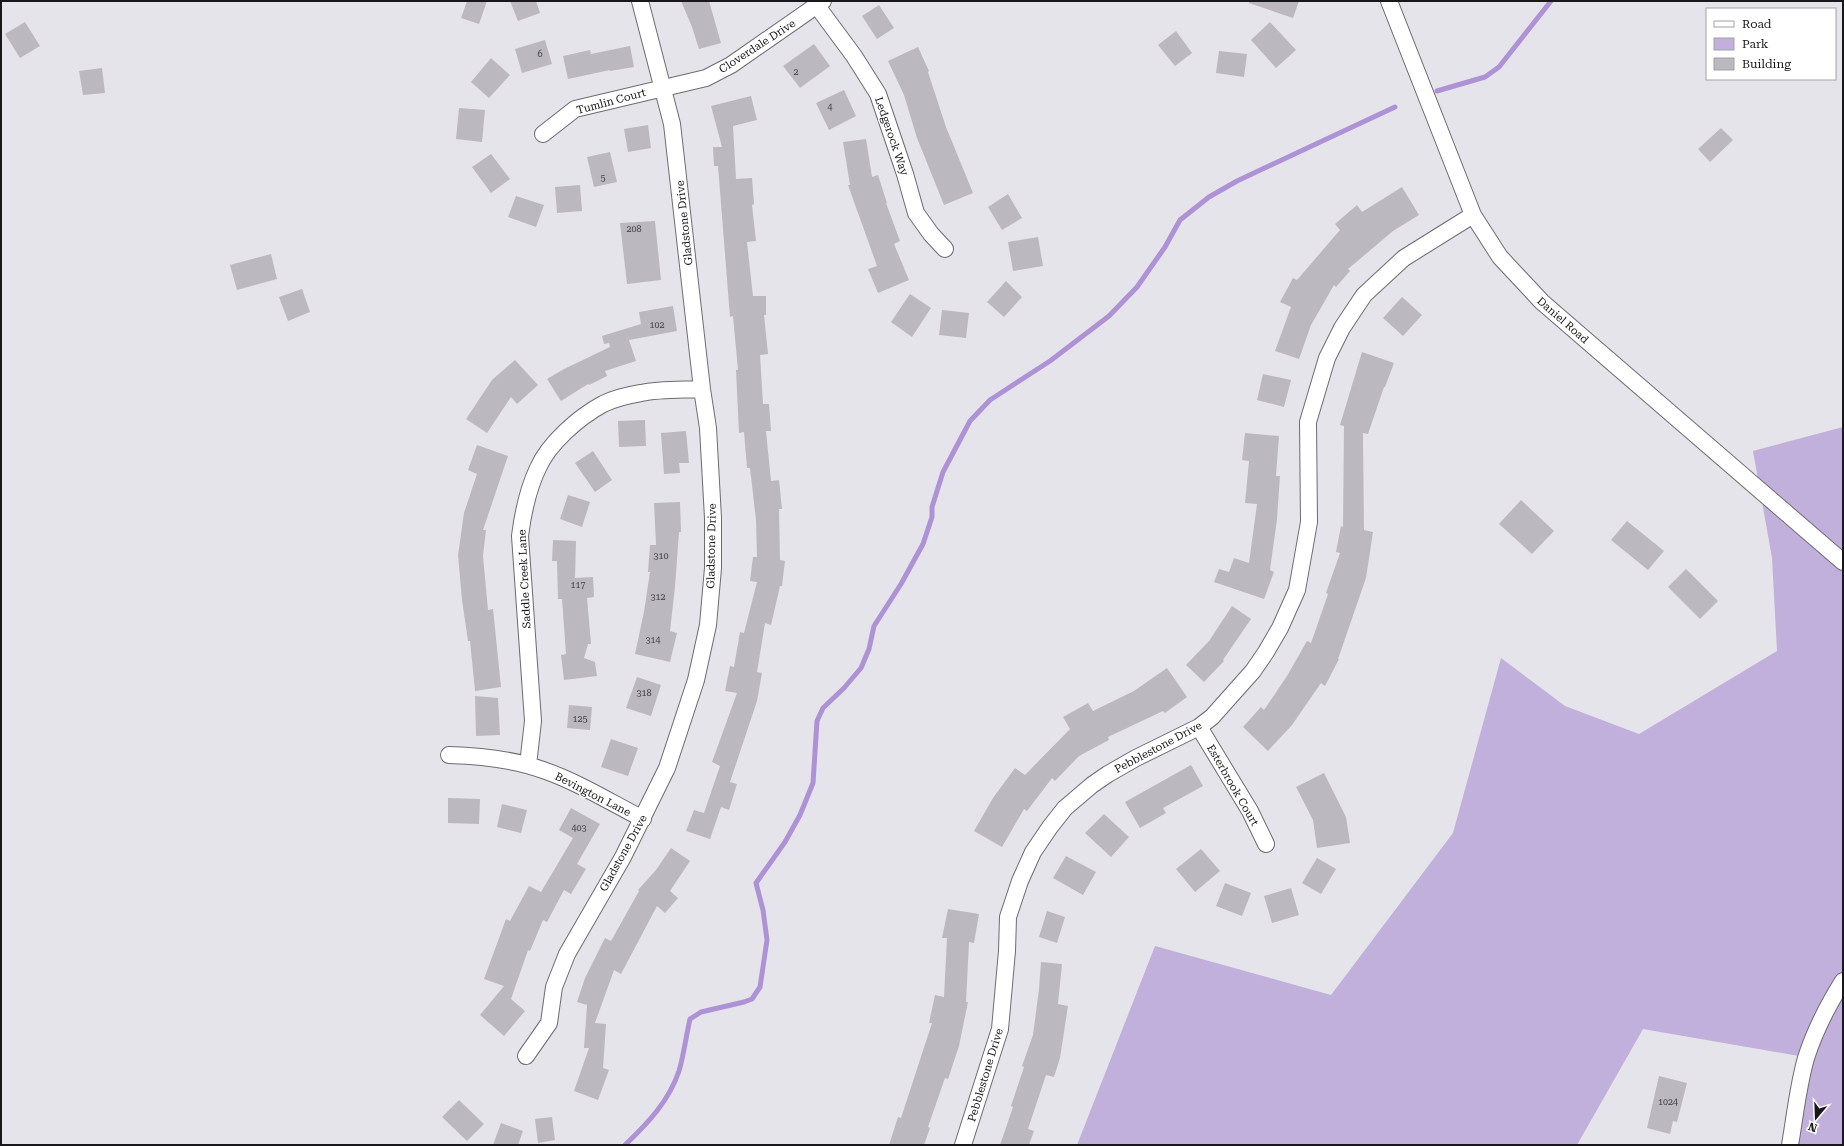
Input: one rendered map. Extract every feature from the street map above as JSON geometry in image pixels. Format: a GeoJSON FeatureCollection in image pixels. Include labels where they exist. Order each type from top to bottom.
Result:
{"type":"FeatureCollection","features":[{"type":"Feature","properties":{"kind":"street","name":"Gladstone Drive"},"geometry":{"type":"LineString","coordinates":[[526,1056],[549,1023],[554,987],[567,954],[642,819],[667,768],[696,680],[708,625],[713,568],[713,518],[708,428],[702,388],[681,191],[672,124],[640,1]]}},
{"type":"Feature","properties":{"kind":"street","name":"Daniel Road"},"geometry":{"type":"LineString","coordinates":[[1388,1],[1473,215],[1500,257],[1542,302],[1843,562]]}},
{"type":"Feature","properties":{"kind":"street","name":"Cloverdale Drive"},"geometry":{"type":"LineString","coordinates":[[663,88],[706,78],[732,65],[820,4]]}},
{"type":"Feature","properties":{"kind":"street","name":"Ledgerock Way"},"geometry":{"type":"LineString","coordinates":[[820,4],[878,94],[905,174],[916,213],[931,234],[945,249]]}},
{"type":"Feature","properties":{"kind":"street","name":"Tumlin Court"},"geometry":{"type":"LineString","coordinates":[[543,134],[575,109],[663,88]]}},
{"type":"Feature","properties":{"kind":"street","name":"Pebblestone Drive"},"geometry":{"type":"LineString","coordinates":[[963,1145],[1000,1029],[1007,951],[1008,918],[1020,881],[1033,852],[1065,808],[1092,785],[1136,758],[1199,728],[1212,717],[1253,671],[1280,628],[1297,590],[1309,522],[1308,422],[1327,358],[1342,328],[1364,295],[1404,258],[1473,215]]}},
{"type":"Feature","properties":{"kind":"street","name":"Saddle Creek Lane"},"geometry":{"type":"LineString","coordinates":[[528,765],[533,721],[520,536],[522,516],[538,466],[556,441],[580,419],[604,404],[641,392],[702,388]]}},
{"type":"Feature","properties":{"kind":"street","name":"Esterbrook Court"},"geometry":{"type":"LineString","coordinates":[[1199,728],[1250,811],[1266,844]]}},
{"type":"Feature","properties":{"kind":"street","name":"Bevington Lane"},"geometry":{"type":"LineString","coordinates":[[449,755],[481,756],[528,765],[569,780],[642,819]]}},
{"type":"Feature","properties":{"kind":"street"},"geometry":{"type":"LineString","coordinates":[[1790,1145],[1800,1083],[1806,1059],[1820,1022],[1843,981]]}},
{"type":"Feature","properties":{"kind":"green space"},"geometry":{"type":"Polygon","coordinates":[[[1843,427],[1843,1145],[1784,1145],[1799,1056],[1643,1029],[1577,1145],[1077,1145],[1155,946],[1331,995],[1453,833],[1501,658],[1565,706],[1639,734],[1777,651],[1772,558],[1753,451],[1843,427]]]}},
{"type":"Feature","properties":{"kind":"building"},"geometry":{"type":"Polygon","coordinates":[[[467,1],[487,1],[479,24],[461,18],[467,1]]]}},
{"type":"Feature","properties":{"kind":"building"},"geometry":{"type":"Polygon","coordinates":[[[510,1],[536,1],[540,13],[518,21],[510,1]]]}},
{"type":"Feature","properties":{"kind":"building"},"geometry":{"type":"Polygon","coordinates":[[[681,1],[709,1],[721,43],[699,49],[681,1]]]}},
{"type":"Feature","properties":{"kind":"building"},"geometry":{"type":"Polygon","coordinates":[[[1249,1],[1299,1],[1293,18],[1249,3],[1249,1]]]}},
{"type":"Feature","properties":{"kind":"building"},"geometry":{"type":"Polygon","coordinates":[[[879,5],[894,28],[877,39],[862,16],[879,5]]]}},
{"type":"Feature","properties":{"kind":"building"},"geometry":{"type":"Polygon","coordinates":[[[25,22],[40,46],[20,58],[5,34],[25,22]]]}},
{"type":"Feature","properties":{"kind":"building"},"geometry":{"type":"Polygon","coordinates":[[[1270,22],[1296,50],[1276,68],[1251,40],[1270,22]]]}},
{"type":"Feature","properties":{"kind":"building"},"geometry":{"type":"Polygon","coordinates":[[[1176,31],[1192,53],[1175,66],[1158,45],[1176,31]]]}},
{"type":"Feature","properties":{"kind":"building"},"geometry":{"type":"Polygon","coordinates":[[[545,40],[552,64],[522,73],[515,49],[545,40]]]}},
{"type":"Feature","properties":{"kind":"building"},"geometry":{"type":"Polygon","coordinates":[[[814,44],[830,66],[800,88],[783,66],[814,44]]]}},
{"type":"Feature","properties":{"kind":"building"},"geometry":{"type":"Polygon","coordinates":[[[630,46],[634,67],[610,70],[568,79],[563,56],[590,50],[591,54],[630,46]]]}},
{"type":"Feature","properties":{"kind":"building"},"geometry":{"type":"Polygon","coordinates":[[[918,47],[929,71],[928,72],[946,127],[973,193],[944,205],[917,138],[904,95],[888,61],[918,47]]]}},
{"type":"Feature","properties":{"kind":"building"},"geometry":{"type":"Polygon","coordinates":[[[1219,51],[1247,54],[1244,77],[1216,73],[1219,51]]]}},
{"type":"Feature","properties":{"kind":"building"},"geometry":{"type":"Polygon","coordinates":[[[491,58],[510,75],[489,98],[471,82],[491,58]]]}},
{"type":"Feature","properties":{"kind":"building"},"geometry":{"type":"Polygon","coordinates":[[[102,68],[105,93],[83,95],[79,71],[102,68]]]}},
{"type":"Feature","properties":{"kind":"building"},"geometry":{"type":"Polygon","coordinates":[[[844,90],[856,116],[829,130],[816,103],[844,90]]]}},
{"type":"Feature","properties":{"kind":"building"},"geometry":{"type":"Polygon","coordinates":[[[751,96],[757,120],[733,126],[736,179],[752,178],[754,204],[752,205],[756,241],[747,242],[753,296],[766,296],[766,315],[764,315],[768,354],[760,355],[763,404],[769,404],[771,431],[766,431],[771,481],[779,480],[782,509],[779,509],[780,560],[785,561],[782,586],[780,586],[771,625],[765,623],[757,672],[762,673],[757,701],[730,782],[737,784],[729,810],[721,807],[710,839],[686,831],[694,810],[704,813],[720,766],[712,762],[737,693],[725,691],[730,666],[734,667],[740,632],[744,633],[757,582],[750,581],[753,557],[757,557],[756,520],[750,468],[747,468],[744,432],[739,433],[736,370],[738,370],[733,316],[730,317],[718,166],[714,166],[713,147],[722,147],[711,106],[751,96]]]}},
{"type":"Feature","properties":{"kind":"building"},"geometry":{"type":"Polygon","coordinates":[[[459,108],[485,110],[482,142],[456,139],[459,108]]]}},
{"type":"Feature","properties":{"kind":"building"},"geometry":{"type":"Polygon","coordinates":[[[648,125],[651,148],[628,152],[624,129],[648,125]]]}},
{"type":"Feature","properties":{"kind":"building"},"geometry":{"type":"Polygon","coordinates":[[[1721,128],[1733,140],[1710,162],[1698,149],[1721,128]]]}},
{"type":"Feature","properties":{"kind":"building"},"geometry":{"type":"Polygon","coordinates":[[[866,139],[872,177],[878,175],[886,203],[900,241],[894,244],[909,280],[878,293],[868,269],[877,266],[848,185],[850,185],[843,142],[866,139]]]}},
{"type":"Feature","properties":{"kind":"building"},"geometry":{"type":"Polygon","coordinates":[[[610,152],[617,182],[594,187],[587,157],[610,152]]]}},
{"type":"Feature","properties":{"kind":"building"},"geometry":{"type":"Polygon","coordinates":[[[491,154],[510,179],[491,193],[472,167],[491,154]]]}},
{"type":"Feature","properties":{"kind":"building"},"geometry":{"type":"Polygon","coordinates":[[[580,185],[582,211],[557,213],[555,187],[580,185]]]}},
{"type":"Feature","properties":{"kind":"building"},"geometry":{"type":"Polygon","coordinates":[[[1402,187],[1419,215],[1393,231],[1348,269],[1350,271],[1336,287],[1334,285],[1311,325],[1299,359],[1275,351],[1291,307],[1280,302],[1293,278],[1297,280],[1340,230],[1335,224],[1357,205],[1362,212],[1402,187]]]}},
{"type":"Feature","properties":{"kind":"building"},"geometry":{"type":"Polygon","coordinates":[[[1008,194],[1022,218],[1002,230],[988,207],[1008,194]]]}},
{"type":"Feature","properties":{"kind":"building"},"geometry":{"type":"Polygon","coordinates":[[[516,196],[544,205],[536,227],[508,217],[516,196]]]}},
{"type":"Feature","properties":{"kind":"building"},"geometry":{"type":"Polygon","coordinates":[[[655,221],[661,280],[627,284],[620,223],[655,221]]]}},
{"type":"Feature","properties":{"kind":"building"},"geometry":{"type":"Polygon","coordinates":[[[1038,237],[1043,266],[1013,271],[1008,242],[1038,237]]]}},
{"type":"Feature","properties":{"kind":"building"},"geometry":{"type":"Polygon","coordinates":[[[271,254],[277,279],[237,290],[230,265],[271,254]]]}},
{"type":"Feature","properties":{"kind":"building"},"geometry":{"type":"Polygon","coordinates":[[[1006,281],[1022,297],[1004,317],[987,302],[1006,281]]]}},
{"type":"Feature","properties":{"kind":"building"},"geometry":{"type":"Polygon","coordinates":[[[302,289],[310,312],[288,321],[279,297],[302,289]]]}},
{"type":"Feature","properties":{"kind":"building"},"geometry":{"type":"Polygon","coordinates":[[[910,294],[931,308],[912,337],[891,322],[910,294]]]}},
{"type":"Feature","properties":{"kind":"building"},"geometry":{"type":"Polygon","coordinates":[[[1402,297],[1422,315],[1403,336],[1383,318],[1402,297]]]}},
{"type":"Feature","properties":{"kind":"building"},"geometry":{"type":"Polygon","coordinates":[[[673,306],[677,331],[629,340],[636,361],[605,371],[607,376],[589,385],[588,384],[561,401],[547,379],[564,369],[610,347],[609,343],[604,344],[602,336],[641,324],[639,312],[673,306]]]}},
{"type":"Feature","properties":{"kind":"building"},"geometry":{"type":"Polygon","coordinates":[[[942,310],[969,313],[966,338],[939,335],[942,310]]]}},
{"type":"Feature","properties":{"kind":"building"},"geometry":{"type":"Polygon","coordinates":[[[1362,352],[1394,363],[1368,434],[1363,433],[1364,530],[1373,532],[1366,578],[1339,659],[1325,686],[1321,683],[1292,725],[1268,751],[1243,727],[1261,707],[1264,710],[1287,676],[1307,641],[1311,643],[1328,594],[1326,593],[1340,553],[1336,552],[1341,526],[1343,527],[1344,426],[1340,425],[1362,352]]]}},
{"type":"Feature","properties":{"kind":"building"},"geometry":{"type":"Polygon","coordinates":[[[515,360],[538,385],[517,404],[511,397],[487,433],[466,419],[492,380],[515,360]]]}},
{"type":"Feature","properties":{"kind":"building"},"geometry":{"type":"Polygon","coordinates":[[[1263,374],[1291,380],[1284,407],[1257,400],[1263,374]]]}},
{"type":"Feature","properties":{"kind":"building"},"geometry":{"type":"Polygon","coordinates":[[[645,420],[646,446],[619,447],[618,421],[645,420]]]}},
{"type":"Feature","properties":{"kind":"building"},"geometry":{"type":"Polygon","coordinates":[[[686,431],[689,463],[679,463],[680,473],[664,474],[661,433],[686,431]]]}},
{"type":"Feature","properties":{"kind":"building"},"geometry":{"type":"Polygon","coordinates":[[[1245,433],[1279,436],[1276,476],[1280,476],[1277,519],[1270,570],[1274,572],[1264,599],[1214,582],[1219,569],[1229,572],[1234,558],[1249,563],[1257,504],[1245,503],[1249,461],[1242,460],[1245,433]]]}},
{"type":"Feature","properties":{"kind":"building"},"geometry":{"type":"Polygon","coordinates":[[[477,445],[508,456],[483,530],[486,530],[483,556],[488,610],[493,609],[501,687],[475,691],[470,641],[468,641],[462,600],[458,555],[464,513],[477,474],[468,470],[477,445]]]}},
{"type":"Feature","properties":{"kind":"building"},"geometry":{"type":"Polygon","coordinates":[[[593,451],[612,480],[595,492],[575,463],[593,451]]]}},
{"type":"Feature","properties":{"kind":"building"},"geometry":{"type":"Polygon","coordinates":[[[568,495],[590,502],[582,527],[560,519],[568,495]]]}},
{"type":"Feature","properties":{"kind":"building"},"geometry":{"type":"Polygon","coordinates":[[[1521,500],[1554,531],[1532,554],[1499,524],[1521,500]]]}},
{"type":"Feature","properties":{"kind":"building"},"geometry":{"type":"Polygon","coordinates":[[[680,502],[681,532],[679,532],[670,631],[677,633],[670,662],[635,654],[644,612],[650,572],[648,572],[650,545],[656,545],[654,503],[680,502]]]}},
{"type":"Feature","properties":{"kind":"building"},"geometry":{"type":"Polygon","coordinates":[[[1627,521],[1664,551],[1648,570],[1611,540],[1627,521]]]}},
{"type":"Feature","properties":{"kind":"building"},"geometry":{"type":"Polygon","coordinates":[[[553,540],[576,541],[575,578],[593,577],[594,597],[587,598],[591,644],[588,644],[584,658],[595,662],[597,676],[564,680],[561,655],[566,654],[562,599],[558,599],[557,561],[552,561],[553,540]]]}},
{"type":"Feature","properties":{"kind":"building"},"geometry":{"type":"Polygon","coordinates":[[[1686,569],[1718,601],[1700,619],[1668,587],[1686,569]]]}},
{"type":"Feature","properties":{"kind":"building"},"geometry":{"type":"Polygon","coordinates":[[[1232,606],[1251,619],[1223,660],[1224,661],[1204,682],[1186,665],[1209,641],[1232,606]]]}},
{"type":"Feature","properties":{"kind":"building"},"geometry":{"type":"Polygon","coordinates":[[[1167,668],[1187,697],[1165,713],[1163,711],[1108,737],[1109,740],[1079,756],[1055,781],[1052,778],[1027,811],[1024,809],[1002,847],[974,831],[993,798],[1015,768],[1025,775],[1070,729],[1063,717],[1088,703],[1093,711],[1134,691],[1167,668]]]}},
{"type":"Feature","properties":{"kind":"building"},"geometry":{"type":"Polygon","coordinates":[[[637,677],[661,685],[651,716],[626,708],[637,677]]]}},
{"type":"Feature","properties":{"kind":"building"},"geometry":{"type":"Polygon","coordinates":[[[475,696],[498,698],[500,735],[476,736],[475,696]]]}},
{"type":"Feature","properties":{"kind":"building"},"geometry":{"type":"Polygon","coordinates":[[[569,705],[592,707],[590,730],[567,728],[569,705]]]}},
{"type":"Feature","properties":{"kind":"building"},"geometry":{"type":"Polygon","coordinates":[[[611,739],[638,748],[628,776],[601,767],[611,739]]]}},
{"type":"Feature","properties":{"kind":"building"},"geometry":{"type":"Polygon","coordinates":[[[1191,765],[1203,786],[1163,808],[1166,813],[1140,828],[1125,802],[1191,765]]]}},
{"type":"Feature","properties":{"kind":"building"},"geometry":{"type":"Polygon","coordinates":[[[1324,773],[1346,817],[1350,843],[1317,848],[1313,820],[1296,787],[1324,773]]]}},
{"type":"Feature","properties":{"kind":"building"},"geometry":{"type":"Polygon","coordinates":[[[448,798],[480,799],[479,824],[448,823],[448,798]]]}},
{"type":"Feature","properties":{"kind":"building"},"geometry":{"type":"Polygon","coordinates":[[[502,804],[527,810],[521,833],[497,827],[502,804]]]}},
{"type":"Feature","properties":{"kind":"building"},"geometry":{"type":"Polygon","coordinates":[[[571,808],[600,824],[577,864],[586,869],[571,894],[564,890],[547,922],[543,920],[530,951],[528,950],[511,999],[525,1011],[504,1036],[480,1015],[504,986],[484,979],[506,919],[510,921],[529,886],[541,892],[573,838],[559,830],[571,808]]]}},
{"type":"Feature","properties":{"kind":"building"},"geometry":{"type":"Polygon","coordinates":[[[1104,814],[1129,837],[1111,857],[1085,833],[1104,814]]]}},
{"type":"Feature","properties":{"kind":"building"},"geometry":{"type":"Polygon","coordinates":[[[671,848],[690,861],[670,891],[678,898],[665,913],[657,906],[621,974],[614,970],[595,1023],[606,1024],[603,1068],[609,1070],[598,1100],[574,1091],[589,1048],[584,1048],[587,1005],[577,1002],[585,978],[605,938],[611,941],[639,891],[638,890],[656,870],[671,848]]]}},
{"type":"Feature","properties":{"kind":"building"},"geometry":{"type":"Polygon","coordinates":[[[1201,849],[1220,871],[1195,892],[1176,869],[1201,849]]]}},
{"type":"Feature","properties":{"kind":"building"},"geometry":{"type":"Polygon","coordinates":[[[1066,856],[1096,872],[1083,895],[1053,878],[1066,856]]]}},
{"type":"Feature","properties":{"kind":"building"},"geometry":{"type":"Polygon","coordinates":[[[1317,858],[1336,869],[1321,894],[1302,883],[1317,858]]]}},
{"type":"Feature","properties":{"kind":"building"},"geometry":{"type":"Polygon","coordinates":[[[1225,883],[1251,893],[1242,916],[1216,906],[1225,883]]]}},
{"type":"Feature","properties":{"kind":"building"},"geometry":{"type":"Polygon","coordinates":[[[1291,888],[1299,915],[1272,923],[1264,896],[1291,888]]]}},
{"type":"Feature","properties":{"kind":"building"},"geometry":{"type":"Polygon","coordinates":[[[948,909],[979,914],[974,943],[969,942],[966,1002],[968,1002],[959,1046],[948,1079],[945,1078],[928,1127],[930,1128],[924,1145],[889,1145],[898,1117],[901,1118],[932,1023],[929,1023],[935,995],[944,997],[947,938],[942,938],[948,909]]]}},
{"type":"Feature","properties":{"kind":"building"},"geometry":{"type":"Polygon","coordinates":[[[1047,911],[1065,917],[1057,943],[1039,937],[1047,911]]]}},
{"type":"Feature","properties":{"kind":"building"},"geometry":{"type":"Polygon","coordinates":[[[1041,962],[1062,964],[1058,1004],[1068,1006],[1060,1058],[1054,1077],[1046,1075],[1028,1129],[1034,1131],[1029,1145],[1000,1145],[1013,1107],[1011,1106],[1024,1067],[1022,1066],[1033,1035],[1041,962]]]}},
{"type":"Feature","properties":{"kind":"building"},"geometry":{"type":"Polygon","coordinates":[[[1659,1076],[1687,1083],[1677,1122],[1673,1121],[1670,1134],[1647,1128],[1659,1076]]]}},
{"type":"Feature","properties":{"kind":"building"},"geometry":{"type":"Polygon","coordinates":[[[459,1100],[484,1124],[467,1141],[442,1117],[459,1100]]]}},
{"type":"Feature","properties":{"kind":"building"},"geometry":{"type":"Polygon","coordinates":[[[552,1117],[555,1140],[538,1143],[535,1119],[552,1117]]]}},
{"type":"Feature","properties":{"kind":"building"},"geometry":{"type":"Polygon","coordinates":[[[501,1123],[523,1131],[518,1145],[493,1145],[501,1123]]]}},
{"type":"Feature","properties":{"kind":"waterway"},"geometry":{"type":"LineString","coordinates":[[1437,91],[1485,77],[1499,67],[1551,1]]}},
{"type":"Feature","properties":{"kind":"waterway"},"geometry":{"type":"LineString","coordinates":[[625,1145],[650,1120],[670,1092],[679,1071],[690,1019],[701,1012],[752,999],[760,987],[767,940],[763,910],[756,883],[785,842],[800,815],[813,783],[817,721],[823,708],[844,688],[861,668],[869,649],[874,626],[901,584],[923,544],[932,517],[932,507],[943,472],[970,421],[990,400],[1050,361],[1109,316],[1137,287],[1165,247],[1180,220],[1209,197],[1237,181],[1395,107]]}}]}
